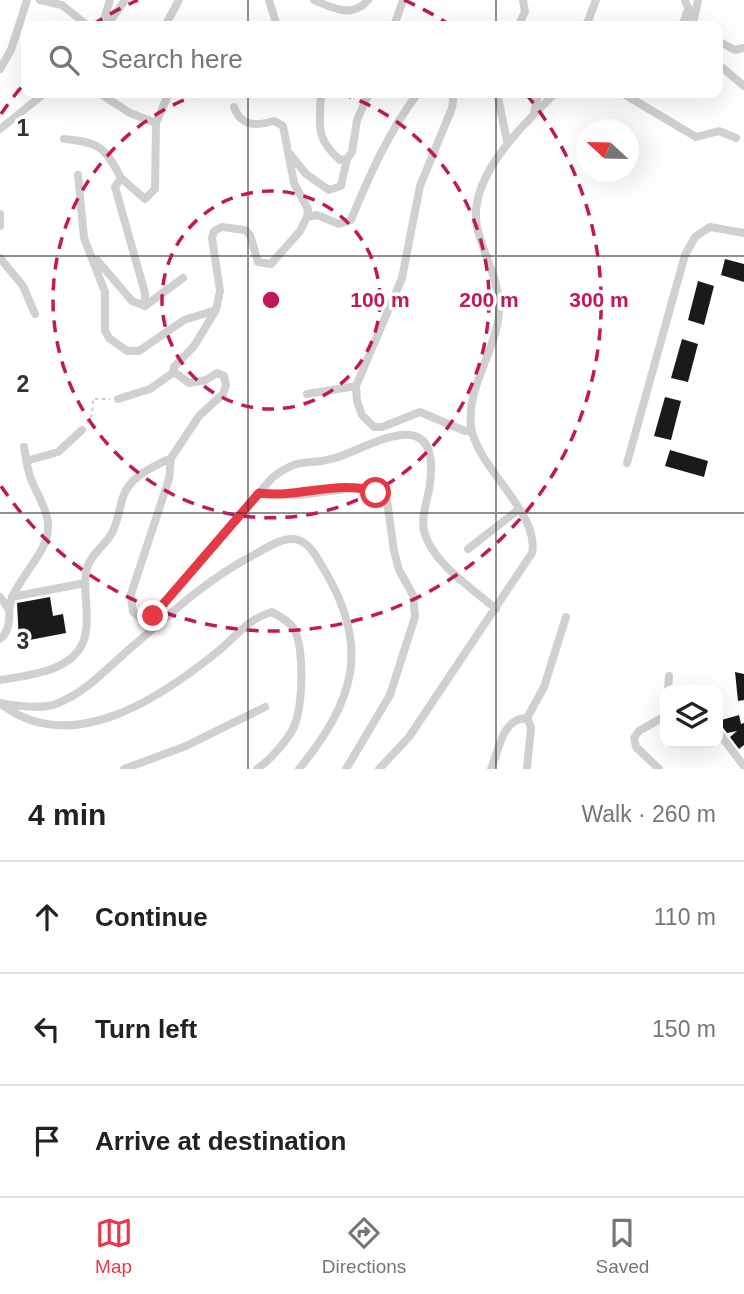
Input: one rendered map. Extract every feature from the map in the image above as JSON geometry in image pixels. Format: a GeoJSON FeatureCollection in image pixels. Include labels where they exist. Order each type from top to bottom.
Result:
{"type":"FeatureCollection","features":[{"type":"Feature","properties":{"kind":"street"},"geometry":{"type":"LineString","coordinates":[[0,69],[11,50],[27,0]]}},
{"type":"Feature","properties":{"kind":"street"},"geometry":{"type":"LineString","coordinates":[[40,0],[62,5],[82,21]]}},
{"type":"Feature","properties":{"kind":"street"},"geometry":{"type":"LineString","coordinates":[[106,21],[110,0]]}},
{"type":"Feature","properties":{"kind":"street"},"geometry":{"type":"LineString","coordinates":[[109,21],[125,0]]}},
{"type":"Feature","properties":{"kind":"street"},"geometry":{"type":"LineString","coordinates":[[167,21],[179,0]]}},
{"type":"Feature","properties":{"kind":"street"},"geometry":{"type":"LineString","coordinates":[[269,0],[275,21]]}},
{"type":"Feature","properties":{"kind":"street"},"geometry":{"type":"LineString","coordinates":[[314,0],[352,12],[360,9],[368,0]]}},
{"type":"Feature","properties":{"kind":"street"},"geometry":{"type":"LineString","coordinates":[[396,21],[403,0]]}},
{"type":"Feature","properties":{"kind":"street"},"geometry":{"type":"LineString","coordinates":[[520,21],[525,12],[523,0]]}},
{"type":"Feature","properties":{"kind":"street"},"geometry":{"type":"LineString","coordinates":[[588,21],[596,0]]}},
{"type":"Feature","properties":{"kind":"street"},"geometry":{"type":"LineString","coordinates":[[685,0],[692,21]]}},
{"type":"Feature","properties":{"kind":"street"},"geometry":{"type":"LineString","coordinates":[[695,21],[698,0]]}},
{"type":"Feature","properties":{"kind":"street"},"geometry":{"type":"LineString","coordinates":[[684,21],[687,12]]}},
{"type":"Feature","properties":{"kind":"street"},"geometry":{"type":"LineString","coordinates":[[723,44],[735,50],[744,48]]}},
{"type":"Feature","properties":{"kind":"street"},"geometry":{"type":"LineString","coordinates":[[723,68],[744,86]]}},
{"type":"Feature","properties":{"kind":"street"},"geometry":{"type":"LineString","coordinates":[[0,129],[39,98]]}},
{"type":"Feature","properties":{"kind":"street"},"geometry":{"type":"LineString","coordinates":[[107,98],[130,113],[156,123]]}},
{"type":"Feature","properties":{"kind":"street"},"geometry":{"type":"LineString","coordinates":[[64,139],[96,144],[108,153],[121,178],[145,199],[155,189],[156,123],[167,98]]}},
{"type":"Feature","properties":{"kind":"street"},"geometry":{"type":"LineString","coordinates":[[321,98],[319,132],[323,144],[340,160],[347,159]]}},
{"type":"Feature","properties":{"kind":"street"},"geometry":{"type":"LineString","coordinates":[[288,152],[306,174],[329,190],[336,191],[341,187],[347,159],[352,152],[357,120],[367,98]]}},
{"type":"Feature","properties":{"kind":"street"},"geometry":{"type":"LineString","coordinates":[[307,217],[317,215],[339,224],[351,220],[378,159],[415,98]]}},
{"type":"Feature","properties":{"kind":"street"},"geometry":{"type":"LineString","coordinates":[[453,98],[452,108],[412,212],[405,271],[356,386],[362,415],[374,426],[382,427],[420,412],[465,431],[471,430]]}},
{"type":"Feature","properties":{"kind":"street"},"geometry":{"type":"LineString","coordinates":[[498,98],[507,141]]}},
{"type":"Feature","properties":{"kind":"street"},"geometry":{"type":"LineString","coordinates":[[534,114],[537,98]]}},
{"type":"Feature","properties":{"kind":"street"},"geometry":{"type":"LineString","coordinates":[[379,769],[409,737],[532,553],[534,534],[471,430],[475,394],[499,314],[497,288],[477,229],[476,205],[507,141],[550,98]]}},
{"type":"Feature","properties":{"kind":"street"},"geometry":{"type":"LineString","coordinates":[[630,98],[696,137],[719,131],[736,138]]}},
{"type":"Feature","properties":{"kind":"street"},"geometry":{"type":"LineString","coordinates":[[118,399],[150,389],[174,372],[174,367],[194,346],[216,310],[220,291],[212,238],[214,231],[222,227],[245,230],[250,235],[258,262],[271,264],[300,231],[307,217],[308,209],[294,183],[281,123],[248,124],[237,116],[234,107]]}},
{"type":"Feature","properties":{"kind":"street"},"geometry":{"type":"LineString","coordinates":[[78,176],[84,238],[106,292],[106,331],[127,351],[139,351],[184,320],[216,310]]}},
{"type":"Feature","properties":{"kind":"street"},"geometry":{"type":"LineString","coordinates":[[121,178],[115,187],[145,293],[145,306]]}},
{"type":"Feature","properties":{"kind":"street"},"geometry":{"type":"LineString","coordinates":[[0,214],[0,226]]}},
{"type":"Feature","properties":{"kind":"street"},"geometry":{"type":"LineString","coordinates":[[627,463],[685,255],[695,237],[710,227],[744,233]]}},
{"type":"Feature","properties":{"kind":"street"},"geometry":{"type":"LineString","coordinates":[[92,255],[132,301],[145,306]]}},
{"type":"Feature","properties":{"kind":"street"},"geometry":{"type":"LineString","coordinates":[[0,258],[23,286],[35,314]]}},
{"type":"Feature","properties":{"kind":"street"},"geometry":{"type":"LineString","coordinates":[[145,306],[183,278]]}},
{"type":"Feature","properties":{"kind":"street"},"geometry":{"type":"LineString","coordinates":[[174,372],[189,383],[206,380],[218,373],[224,376],[226,384],[223,394],[199,416],[171,458],[169,479],[131,594],[133,611],[142,619],[153,616],[272,478],[295,463],[325,461],[376,439],[414,435],[424,441],[431,464],[423,518],[428,540],[439,557],[496,608]]}},
{"type":"Feature","properties":{"kind":"street"},"geometry":{"type":"LineString","coordinates":[[307,394],[356,386]]}},
{"type":"Feature","properties":{"kind":"street"},"geometry":{"type":"LineString","coordinates":[[26,461],[58,452],[82,430]]}},
{"type":"Feature","properties":{"kind":"street"},"geometry":{"type":"LineString","coordinates":[[0,639],[10,624],[8,608],[12,597],[43,548],[47,534],[46,505],[32,481],[24,447]]}},
{"type":"Feature","properties":{"kind":"street"},"geometry":{"type":"LineString","coordinates":[[0,680],[41,674],[68,659],[81,648],[86,631],[85,583],[92,557],[114,530],[124,494],[133,481],[171,458]]}},
{"type":"Feature","properties":{"kind":"street"},"geometry":{"type":"LineString","coordinates":[[259,493],[300,495],[361,487],[387,501],[394,551],[399,569],[414,594],[415,617],[381,714],[346,769]]}},
{"type":"Feature","properties":{"kind":"street"},"geometry":{"type":"LineString","coordinates":[[468,549],[518,510]]}},
{"type":"Feature","properties":{"kind":"street"},"geometry":{"type":"LineString","coordinates":[[1,703],[43,707],[56,704],[93,681],[212,578],[281,541],[295,539],[312,548],[337,592],[349,620],[353,643],[347,689],[335,717],[299,769]]}},
{"type":"Feature","properties":{"kind":"street"},"geometry":{"type":"LineString","coordinates":[[12,597],[85,583]]}},
{"type":"Feature","properties":{"kind":"street"},"geometry":{"type":"LineString","coordinates":[[0,597],[8,608]]}},
{"type":"Feature","properties":{"kind":"street"},"geometry":{"type":"LineString","coordinates":[[1,703],[35,721],[68,727],[93,723],[176,685],[222,648],[249,621],[272,612],[285,620],[296,632],[300,705],[292,730],[257,769]]}},
{"type":"Feature","properties":{"kind":"street"},"geometry":{"type":"LineString","coordinates":[[527,718],[544,687],[566,617]]}},
{"type":"Feature","properties":{"kind":"street"},"geometry":{"type":"LineString","coordinates":[[668,685],[669,676]]}},
{"type":"Feature","properties":{"kind":"street"},"geometry":{"type":"LineString","coordinates":[[124,769],[186,746],[265,707]]}},
{"type":"Feature","properties":{"kind":"street"},"geometry":{"type":"LineString","coordinates":[[491,769],[509,724],[517,718],[527,718]]}},
{"type":"Feature","properties":{"kind":"street"},"geometry":{"type":"LineString","coordinates":[[527,718],[531,727],[527,769]]}},
{"type":"Feature","properties":{"kind":"street"},"geometry":{"type":"LineString","coordinates":[[659,769],[636,747],[634,737],[660,719]]}},
{"type":"Feature","properties":{"kind":"street"},"geometry":{"type":"LineString","coordinates":[[723,739],[744,766]]}},
{"type":"Feature","properties":{"kind":"path"},"geometry":{"type":"LineString","coordinates":[[82,430],[92,415],[93,399],[118,399]]}},
{"type":"Feature","properties":{"kind":"building"},"geometry":{"type":"Polygon","coordinates":[[[725,259],[744,264],[744,282],[721,275],[725,259]]]}},
{"type":"Feature","properties":{"kind":"building"},"geometry":{"type":"Polygon","coordinates":[[[698,281],[714,286],[704,325],[688,320],[698,281]]]}},
{"type":"Feature","properties":{"kind":"building"},"geometry":{"type":"Polygon","coordinates":[[[682,339],[698,344],[688,382],[671,378],[682,339]]]}},
{"type":"Feature","properties":{"kind":"building"},"geometry":{"type":"Polygon","coordinates":[[[665,397],[681,401],[671,440],[654,436],[665,397]]]}},
{"type":"Feature","properties":{"kind":"building"},"geometry":{"type":"Polygon","coordinates":[[[670,450],[708,461],[704,477],[665,466],[670,450]]]}},
{"type":"Feature","properties":{"kind":"building"},"geometry":{"type":"Polygon","coordinates":[[[50,597],[53,616],[63,614],[66,633],[19,642],[17,603],[50,597]]]}},
{"type":"Feature","properties":{"kind":"building"},"geometry":{"type":"Polygon","coordinates":[[[735,672],[744,674],[744,700],[738,701],[735,672]]]}},
{"type":"Feature","properties":{"kind":"building"},"geometry":{"type":"Polygon","coordinates":[[[739,715],[741,724],[744,723],[744,745],[739,749],[730,737],[737,731],[727,733],[723,728],[723,720],[739,715]]]}},
{"type":"Feature","properties":{"kind":"route"},"geometry":{"type":"LineString","coordinates":[[153,616],[259,493],[276,496],[300,495],[361,487],[376,493]]}}]}
